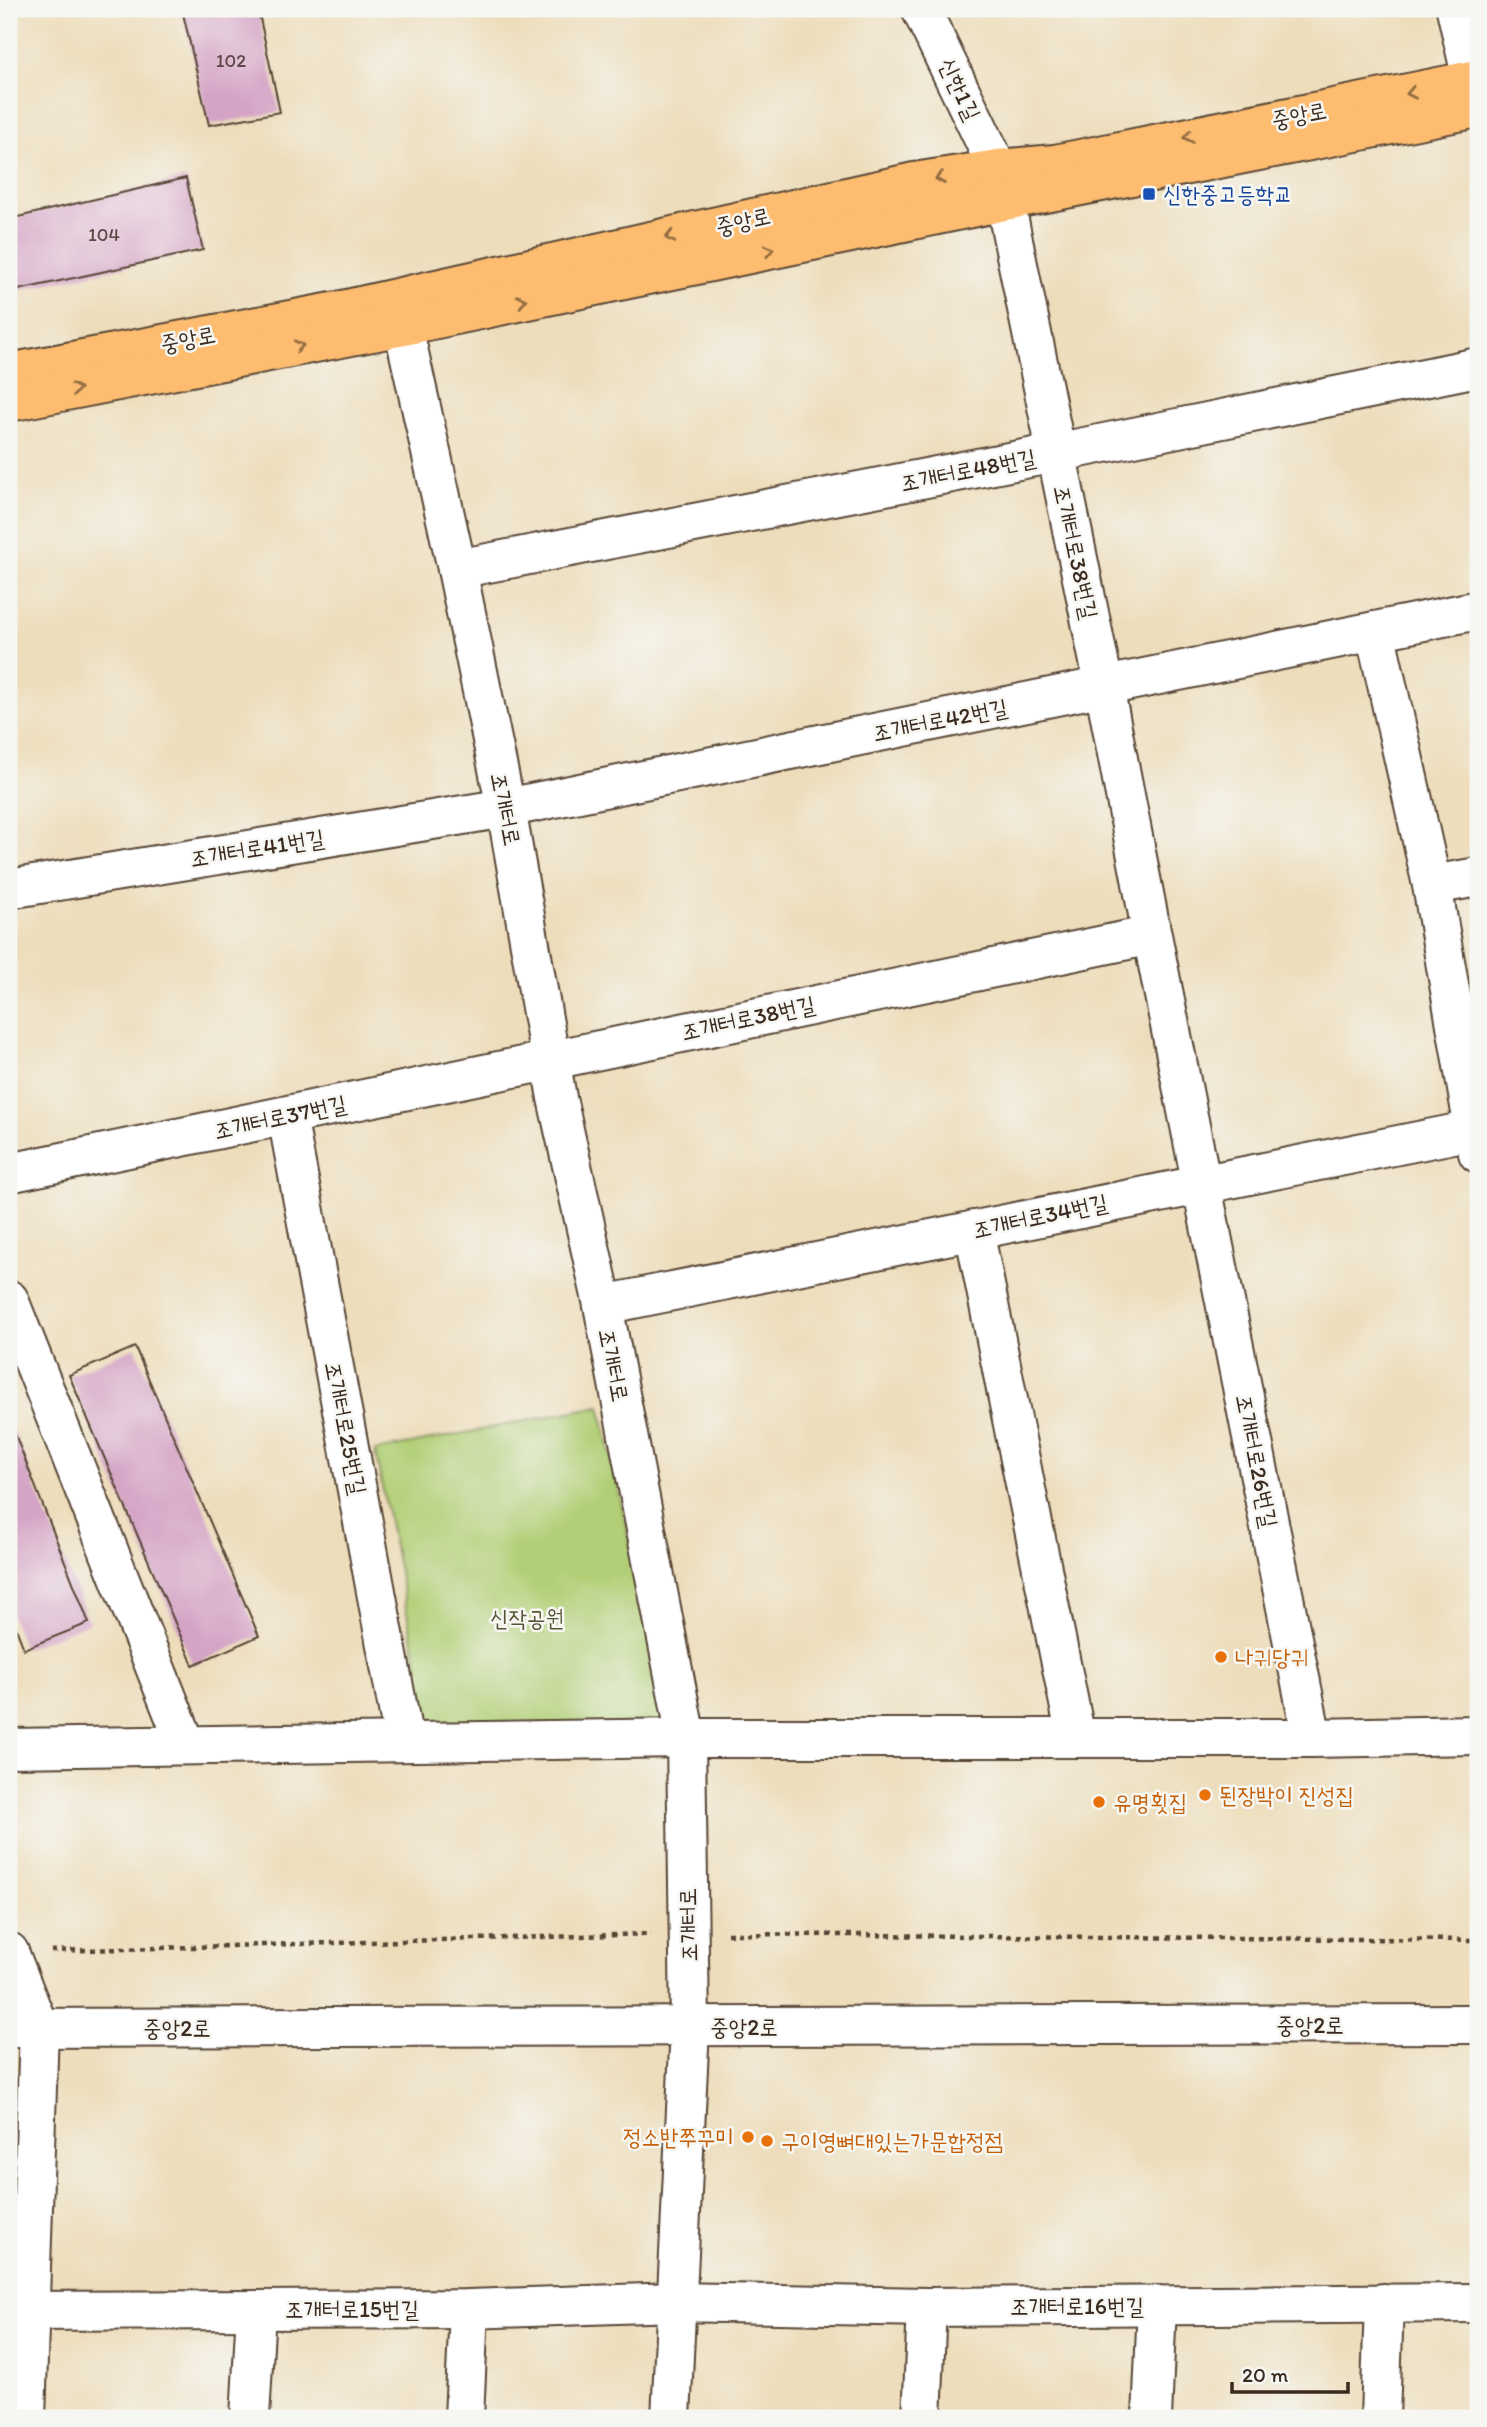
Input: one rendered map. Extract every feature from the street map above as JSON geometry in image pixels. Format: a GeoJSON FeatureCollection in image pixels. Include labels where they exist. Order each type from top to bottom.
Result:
{"type":"FeatureCollection","features":[{"type":"Feature","properties":{"kind":"main road","name":"중앙로"},"geometry":{"type":"LineString","coordinates":[[9,402],[403,326],[1001,185],[1055,164],[1476,89]]}},
{"type":"Feature","properties":{"kind":"main road","name":"중앙로"},"geometry":{"type":"LineString","coordinates":[[9,373],[338,311],[914,182],[1001,185]]}},
{"type":"Feature","properties":{"kind":"street","name":"신한1길"},"geometry":{"type":"LineString","coordinates":[[921,9],[1001,185]]}},
{"type":"Feature","properties":{"kind":"street"},"geometry":{"type":"LineString","coordinates":[[1456,9],[1476,89]]}},
{"type":"Feature","properties":{"kind":"street","name":"조개터로38번길"},"geometry":{"type":"LineString","coordinates":[[1001,185],[1104,686],[1201,1184]]}},
{"type":"Feature","properties":{"kind":"street","name":"조개터로"},"geometry":{"type":"LineString","coordinates":[[403,326],[506,808],[557,1098],[603,1306],[686,1738],[690,2027],[671,2418]]}},
{"type":"Feature","properties":{"kind":"street","name":"조개터로48번길"},"geometry":{"type":"LineString","coordinates":[[457,569],[1055,453],[1478,367]]}},
{"type":"Feature","properties":{"kind":"street","name":"조개터로42번길"},"geometry":{"type":"LineString","coordinates":[[506,808],[1478,610]]}},
{"type":"Feature","properties":{"kind":"street"},"geometry":{"type":"LineString","coordinates":[[1375,631],[1432,885],[1477,1137]]}},
{"type":"Feature","properties":{"kind":"street","name":"조개터로41번길"},"geometry":{"type":"LineString","coordinates":[[9,888],[506,808]]}},
{"type":"Feature","properties":{"kind":"street"},"geometry":{"type":"LineString","coordinates":[[1432,885],[1478,877]]}},
{"type":"Feature","properties":{"kind":"street","name":"조개터로38번길"},"geometry":{"type":"LineString","coordinates":[[551,1059],[1152,935]]}},
{"type":"Feature","properties":{"kind":"street","name":"조개터로37번길"},"geometry":{"type":"LineString","coordinates":[[9,1174],[551,1059]]}},
{"type":"Feature","properties":{"kind":"street","name":"조개터로25번길"},"geometry":{"type":"LineString","coordinates":[[287,1116],[404,1741]]}},
{"type":"Feature","properties":{"kind":"street","name":"조개터로34번길"},"geometry":{"type":"LineString","coordinates":[[603,1306],[1201,1184],[1477,1137]]}},
{"type":"Feature","properties":{"kind":"street","name":"조개터로26번길"},"geometry":{"type":"LineString","coordinates":[[1201,1184],[1312,1738]]}},
{"type":"Feature","properties":{"kind":"street"},"geometry":{"type":"LineString","coordinates":[[974,1230],[1076,1738]]}},
{"type":"Feature","properties":{"kind":"street"},"geometry":{"type":"LineString","coordinates":[[9,1300],[186,1745]]}},
{"type":"Feature","properties":{"kind":"street"},"geometry":{"type":"LineString","coordinates":[[9,1748],[686,1738],[1312,1738],[1478,1735]]}},
{"type":"Feature","properties":{"kind":"street"},"geometry":{"type":"LineString","coordinates":[[9,1952],[24,2028],[19,2311],[26,2418]]}},
{"type":"Feature","properties":{"kind":"street","name":"중앙2로"},"geometry":{"type":"LineString","coordinates":[[24,2028],[1478,2024]]}},
{"type":"Feature","properties":{"kind":"street","name":"조개터로16번길"},"geometry":{"type":"LineString","coordinates":[[676,2302],[927,2307],[1478,2303]]}},
{"type":"Feature","properties":{"kind":"street","name":"조개터로15번길"},"geometry":{"type":"LineString","coordinates":[[19,2311],[469,2309],[676,2302]]}},
{"type":"Feature","properties":{"kind":"street"},"geometry":{"type":"LineString","coordinates":[[1380,2418],[1384,2303]]}},
{"type":"Feature","properties":{"kind":"street"},"geometry":{"type":"LineString","coordinates":[[1152,2418],[1157,2305]]}},
{"type":"Feature","properties":{"kind":"street"},"geometry":{"type":"LineString","coordinates":[[922,2418],[927,2307]]}},
{"type":"Feature","properties":{"kind":"street"},"geometry":{"type":"LineString","coordinates":[[464,2418],[469,2309]]}},
{"type":"Feature","properties":{"kind":"street"},"geometry":{"type":"LineString","coordinates":[[250,2418],[256,2310]]}},
{"type":"Feature","properties":{"kind":"path"},"geometry":{"type":"LineString","coordinates":[[9,1952],[688,1933],[1478,1940]]}},
{"type":"Feature","properties":{"kind":"green space","name":"신작공원"},"geometry":{"type":"Polygon","coordinates":[[[600,1406],[671,1730],[434,1748],[375,1451],[600,1406]]]}},
{"type":"Feature","properties":{"kind":"building"},"geometry":{"type":"Polygon","coordinates":[[[182,9],[258,9],[280,112],[209,125],[182,9]]]}},
{"type":"Feature","properties":{"kind":"building"},"geometry":{"type":"Polygon","coordinates":[[[186,178],[203,250],[9,292],[9,219],[186,178]]]}},
{"type":"Feature","properties":{"kind":"building"},"geometry":{"type":"Polygon","coordinates":[[[135,1347],[259,1636],[193,1665],[69,1375],[135,1347]]]}},
{"type":"Feature","properties":{"kind":"building"},"geometry":{"type":"Polygon","coordinates":[[[9,1419],[89,1623],[24,1649],[9,1610],[9,1419]]]}},
{"type":"Feature","properties":{"kind":"place","name":"신한중고등학교"},"geometry":{"type":"Point","coordinates":[1149,194]}},
{"type":"Feature","properties":{"kind":"place","name":"나귀당귀"},"geometry":{"type":"Point","coordinates":[1221,1657]}},
{"type":"Feature","properties":{"kind":"place","name":"된장박이 진성집"},"geometry":{"type":"Point","coordinates":[1205,1795]}},
{"type":"Feature","properties":{"kind":"place","name":"유명횟집"},"geometry":{"type":"Point","coordinates":[1099,1802]}},
{"type":"Feature","properties":{"kind":"place","name":"정소반쭈꾸미"},"geometry":{"type":"Point","coordinates":[748,2137]}},
{"type":"Feature","properties":{"kind":"place","name":"구이영뼈대있는가문합정점"},"geometry":{"type":"Point","coordinates":[767,2141]}}]}
